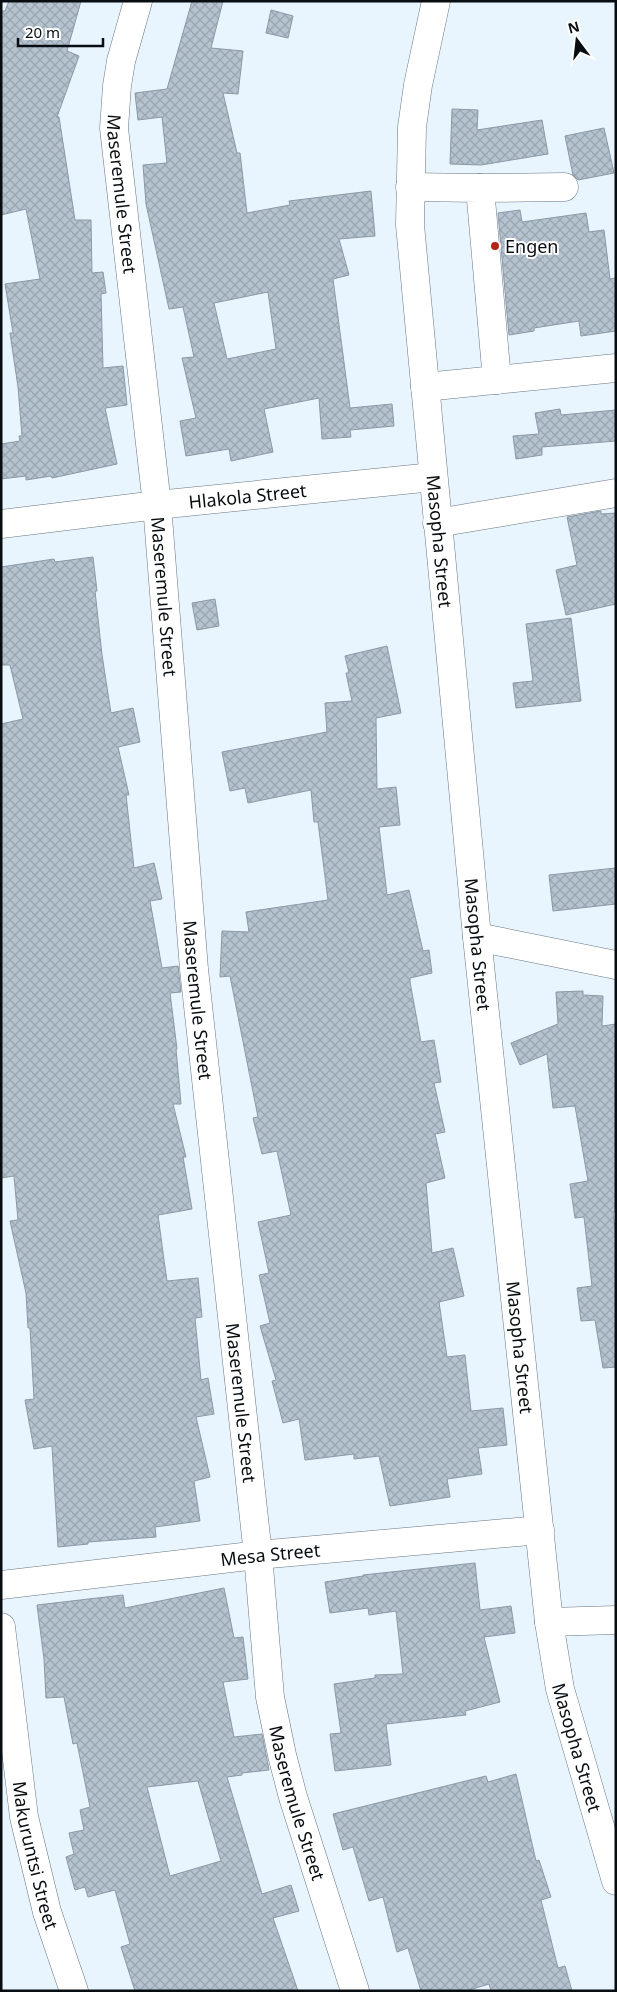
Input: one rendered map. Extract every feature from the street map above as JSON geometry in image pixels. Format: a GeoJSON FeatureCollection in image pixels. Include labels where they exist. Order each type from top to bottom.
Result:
{"type":"FeatureCollection","features":[{"type":"Feature","properties":{"kind":"street","name":"Maseremule Street"},"geometry":{"type":"LineString","coordinates":[[138,1],[121,61],[114,128],[157,505],[194,969],[258,1556],[270,1697],[293,1797],[355,1991]]}},
{"type":"Feature","properties":{"kind":"street","name":"Masopha Street"},"geometry":{"type":"LineString","coordinates":[[436,1],[413,118],[410,186],[410,225],[432,477],[477,937],[549,1622],[560,1689],[616,1881]]}},
{"type":"Feature","properties":{"kind":"street"},"geometry":{"type":"LineString","coordinates":[[410,186],[480,188],[564,187]]}},
{"type":"Feature","properties":{"kind":"street"},"geometry":{"type":"LineString","coordinates":[[480,188],[497,380]]}},
{"type":"Feature","properties":{"kind":"street"},"geometry":{"type":"LineString","coordinates":[[425,387],[616,368]]}},
{"type":"Feature","properties":{"kind":"street","name":"Hlakola Street"},"geometry":{"type":"LineString","coordinates":[[1,524],[157,505],[432,477]]}},
{"type":"Feature","properties":{"kind":"street"},"geometry":{"type":"LineString","coordinates":[[437,523],[616,493]]}},
{"type":"Feature","properties":{"kind":"street"},"geometry":{"type":"LineString","coordinates":[[477,937],[616,965]]}},
{"type":"Feature","properties":{"kind":"street","name":"Mesa Street"},"geometry":{"type":"LineString","coordinates":[[1,1586],[258,1556],[540,1530]]}},
{"type":"Feature","properties":{"kind":"street"},"geometry":{"type":"LineString","coordinates":[[549,1622],[616,1620]]}},
{"type":"Feature","properties":{"kind":"street","name":"Makuruntsi Street"},"geometry":{"type":"LineString","coordinates":[[1,1627],[24,1817],[48,1912],[74,1991]]}},
{"type":"Feature","properties":{"kind":"building"},"geometry":{"type":"Polygon","coordinates":[[[9,1],[81,1],[67,51],[79,56],[57,117],[59,117],[75,220],[91,220],[92,273],[103,272],[106,293],[101,294],[103,368],[123,366],[127,405],[105,408],[117,464],[52,478],[51,476],[26,480],[26,476],[1,479],[1,444],[20,441],[19,436],[22,436],[18,387],[10,333],[13,333],[5,284],[40,279],[26,209],[1,215],[1,11],[5,11],[9,1]]]}},
{"type":"Feature","properties":{"kind":"building"},"geometry":{"type":"Polygon","coordinates":[[[192,1],[223,1],[211,48],[243,51],[238,94],[223,93],[237,153],[240,153],[247,213],[290,205],[289,201],[371,191],[375,236],[339,239],[349,275],[333,279],[350,408],[392,404],[394,426],[350,430],[351,437],[322,439],[319,398],[264,409],[273,452],[231,461],[229,449],[186,456],[180,421],[196,418],[182,358],[194,357],[183,307],[169,309],[146,204],[143,165],[167,163],[162,117],[138,120],[135,93],[167,89],[192,1]],[[268,292],[214,303],[227,359],[276,349],[268,292]]]}},
{"type":"Feature","properties":{"kind":"building"},"geometry":{"type":"Polygon","coordinates":[[[271,10],[293,16],[288,38],[266,33],[271,10]]]}},
{"type":"Feature","properties":{"kind":"building"},"geometry":{"type":"Polygon","coordinates":[[[452,109],[478,110],[477,130],[542,120],[548,154],[481,165],[450,164],[452,109]]]}},
{"type":"Feature","properties":{"kind":"building"},"geometry":{"type":"Polygon","coordinates":[[[604,128],[614,173],[578,180],[573,175],[565,136],[604,128]]]}},
{"type":"Feature","properties":{"kind":"building"},"geometry":{"type":"Polygon","coordinates":[[[520,210],[522,222],[586,213],[589,232],[604,230],[610,279],[616,278],[616,331],[581,336],[579,321],[534,328],[534,331],[509,335],[498,213],[520,210]]]}},
{"type":"Feature","properties":{"kind":"building"},"geometry":{"type":"Polygon","coordinates":[[[560,409],[561,415],[616,410],[616,441],[542,447],[542,455],[516,459],[513,436],[539,434],[535,413],[560,409]]]}},
{"type":"Feature","properties":{"kind":"building"},"geometry":{"type":"Polygon","coordinates":[[[601,511],[601,514],[616,513],[616,604],[566,615],[556,570],[577,565],[567,517],[601,511]]]}},
{"type":"Feature","properties":{"kind":"building"},"geometry":{"type":"Polygon","coordinates":[[[93,557],[102,655],[111,713],[133,708],[140,742],[118,747],[129,795],[126,795],[134,868],[154,863],[162,899],[150,901],[162,968],[178,966],[181,992],[170,993],[181,1104],[173,1104],[186,1157],[183,1157],[192,1209],[158,1215],[164,1260],[167,1281],[198,1278],[202,1317],[195,1318],[201,1380],[208,1378],[214,1414],[196,1417],[210,1477],[194,1481],[200,1521],[155,1527],[156,1537],[88,1542],[88,1544],[58,1547],[52,1446],[34,1449],[25,1400],[34,1399],[26,1293],[10,1221],[18,1220],[14,1176],[1,1178],[1,724],[23,719],[10,665],[1,665],[1,567],[54,559],[55,562],[93,557]]]}},
{"type":"Feature","properties":{"kind":"building"},"geometry":{"type":"Polygon","coordinates":[[[215,599],[219,626],[197,630],[192,603],[215,599]]]}},
{"type":"Feature","properties":{"kind":"building"},"geometry":{"type":"Polygon","coordinates":[[[571,618],[581,701],[516,708],[513,683],[533,681],[526,624],[571,618]]]}},
{"type":"Feature","properties":{"kind":"building"},"geometry":{"type":"Polygon","coordinates":[[[387,646],[401,713],[376,718],[377,789],[396,787],[400,825],[379,827],[387,895],[409,890],[423,951],[429,950],[432,973],[410,978],[410,982],[421,1042],[434,1040],[441,1082],[434,1083],[445,1132],[435,1134],[445,1178],[426,1183],[432,1253],[453,1248],[464,1296],[439,1302],[447,1357],[465,1355],[471,1411],[503,1408],[507,1445],[478,1448],[482,1474],[447,1479],[450,1497],[390,1506],[379,1456],[354,1459],[354,1454],[305,1460],[299,1419],[283,1423],[272,1381],[276,1380],[260,1326],[270,1323],[259,1275],[269,1273],[258,1222],[291,1215],[277,1151],[262,1154],[253,1118],[258,1117],[230,976],[220,977],[222,931],[249,932],[246,912],[328,900],[318,822],[314,822],[311,790],[248,803],[245,788],[230,791],[222,752],[327,732],[325,703],[352,701],[346,673],[349,673],[345,656],[387,646]]]}},
{"type":"Feature","properties":{"kind":"building"},"geometry":{"type":"Polygon","coordinates":[[[616,868],[616,904],[553,911],[549,875],[616,868]]]}},
{"type":"Feature","properties":{"kind":"building"},"geometry":{"type":"Polygon","coordinates":[[[583,991],[583,995],[603,996],[602,1026],[616,1024],[616,1212],[613,1212],[616,1238],[616,1367],[603,1368],[595,1320],[581,1321],[577,1288],[592,1286],[584,1217],[575,1218],[570,1184],[588,1181],[575,1106],[553,1108],[547,1054],[520,1065],[511,1043],[558,1024],[556,992],[583,991]]]}},
{"type":"Feature","properties":{"kind":"building"},"geometry":{"type":"Polygon","coordinates":[[[475,1563],[480,1610],[511,1606],[515,1633],[484,1637],[500,1702],[465,1711],[466,1715],[386,1724],[391,1765],[335,1771],[330,1734],[341,1733],[334,1684],[375,1678],[375,1675],[403,1674],[396,1611],[369,1615],[368,1608],[330,1613],[325,1582],[363,1575],[475,1563]]]}},
{"type":"Feature","properties":{"kind":"building"},"geometry":{"type":"Polygon","coordinates":[[[224,1588],[234,1638],[243,1637],[248,1679],[223,1682],[234,1737],[262,1734],[269,1770],[227,1777],[262,1894],[291,1885],[299,1911],[273,1918],[298,1991],[135,1991],[121,1947],[130,1944],[115,1890],[88,1897],[85,1887],[75,1890],[66,1857],[74,1854],[69,1833],[84,1830],[80,1810],[90,1807],[77,1743],[73,1744],[64,1697],[46,1698],[44,1659],[37,1605],[123,1595],[125,1608],[224,1588]],[[198,1781],[147,1787],[170,1876],[221,1861],[198,1781]]]}},
{"type":"Feature","properties":{"kind":"building"},"geometry":{"type":"Polygon","coordinates":[[[516,1774],[536,1861],[539,1860],[551,1897],[541,1900],[558,1968],[565,1966],[572,1991],[491,1991],[489,1984],[466,1991],[421,1991],[408,1948],[397,1952],[383,1897],[369,1901],[353,1847],[343,1850],[333,1814],[486,1776],[488,1782],[516,1774]]]}},
{"type":"Feature","properties":{"kind":"place","name":"Engen"},"geometry":{"type":"Point","coordinates":[495,246]}}]}
